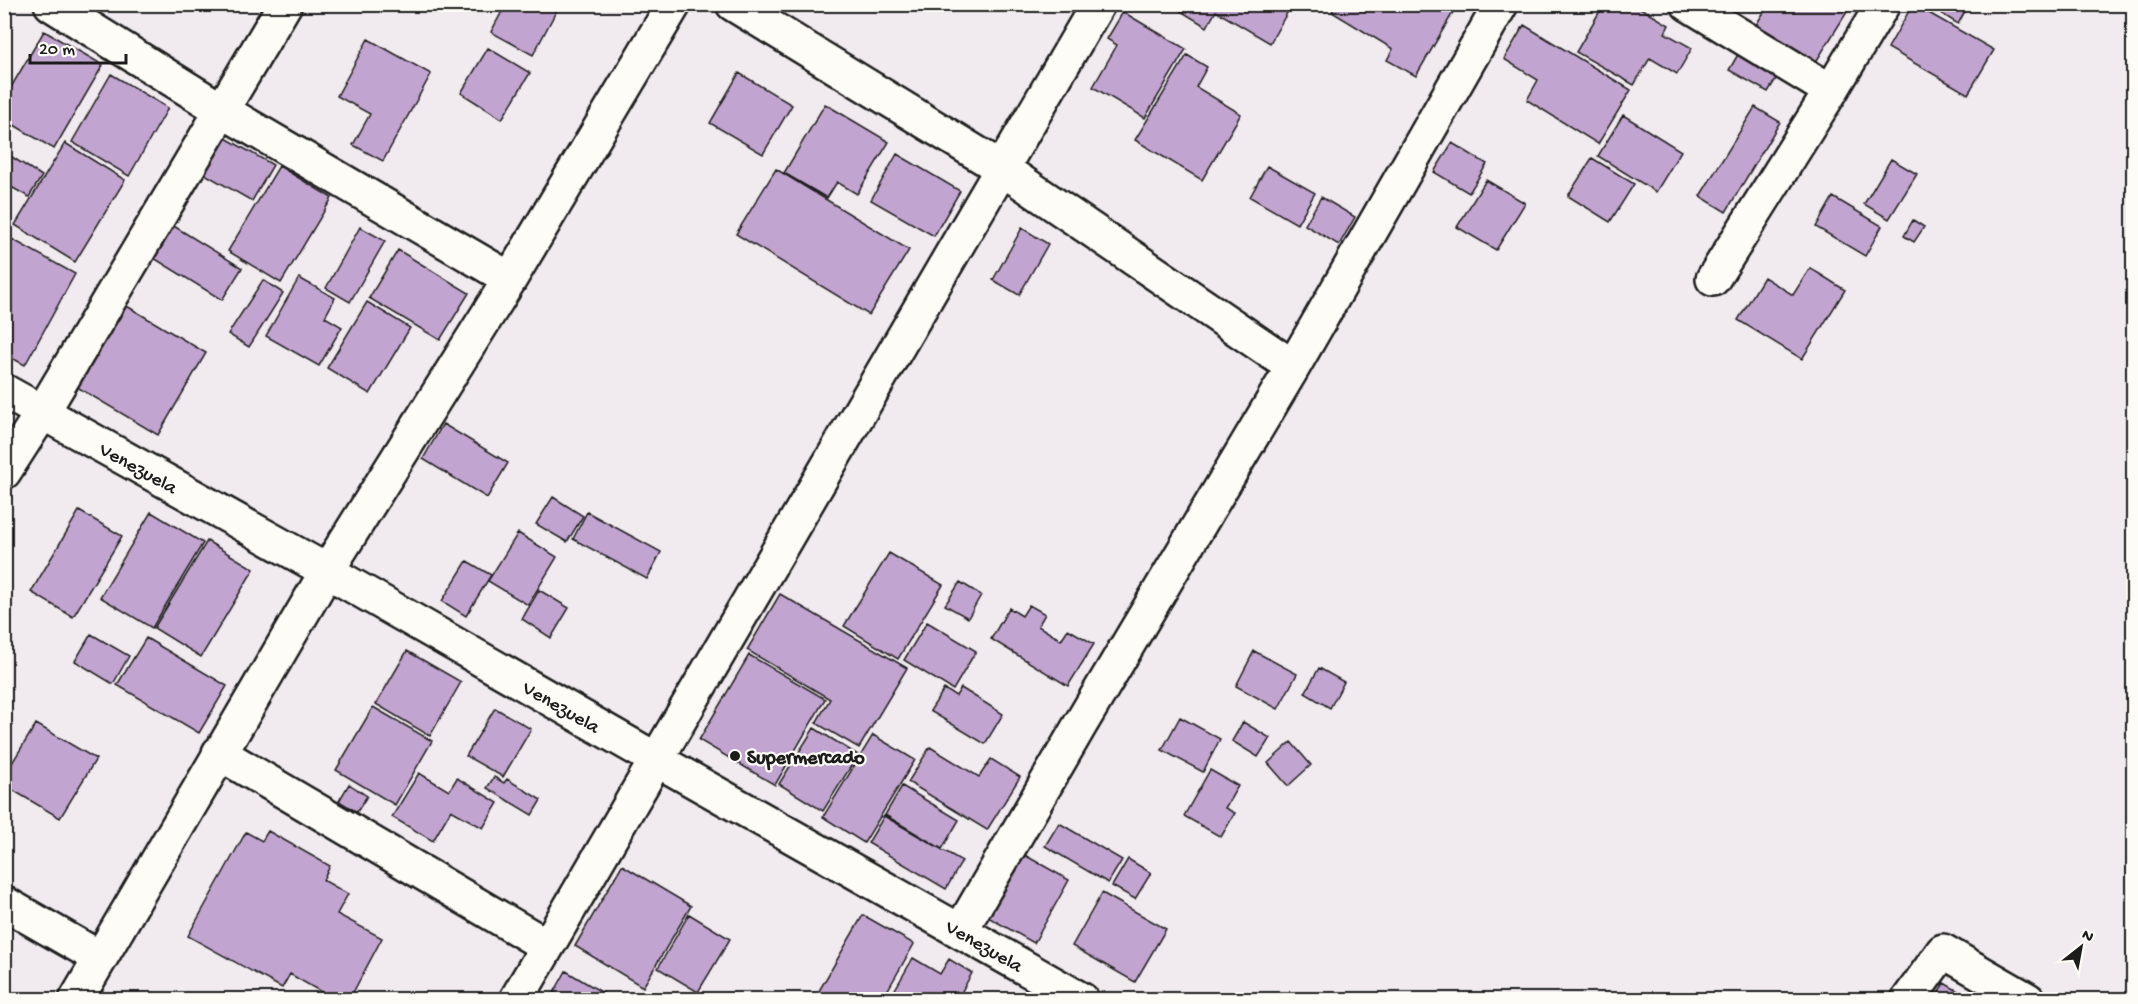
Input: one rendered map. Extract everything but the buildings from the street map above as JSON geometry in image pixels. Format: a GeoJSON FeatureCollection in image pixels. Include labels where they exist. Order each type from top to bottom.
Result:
{"type":"FeatureCollection","features":[{"type":"Feature","properties":{"kind":"street"},"geometry":{"type":"LineString","coordinates":[[51,4],[223,111],[510,279]]}},
{"type":"Feature","properties":{"kind":"street"},"geometry":{"type":"LineString","coordinates":[[4,472],[42,413],[285,4]]}},
{"type":"Feature","properties":{"kind":"street"},"geometry":{"type":"LineString","coordinates":[[76,999],[327,570],[510,279],[674,4]]}},
{"type":"Feature","properties":{"kind":"street"},"geometry":{"type":"LineString","coordinates":[[733,4],[1001,168],[1293,367]]}},
{"type":"Feature","properties":{"kind":"street"},"geometry":{"type":"LineString","coordinates":[[516,999],[1098,4]]}},
{"type":"Feature","properties":{"kind":"street"},"geometry":{"type":"LineString","coordinates":[[961,930],[1293,367],[1501,4]]}},
{"type":"Feature","properties":{"kind":"street"},"geometry":{"type":"LineString","coordinates":[[1688,4],[1831,91]]}},
{"type":"Feature","properties":{"kind":"street"},"geometry":{"type":"LineString","coordinates":[[1713,279],[1883,4]]}},
{"type":"Feature","properties":{"kind":"street","name":"Venezuela"},"geometry":{"type":"LineString","coordinates":[[4,391],[327,570],[657,760],[1082,999]]}},
{"type":"Feature","properties":{"kind":"street"},"geometry":{"type":"LineString","coordinates":[[219,753],[547,946]]}},
{"type":"Feature","properties":{"kind":"street"},"geometry":{"type":"LineString","coordinates":[[4,903],[100,958]]}},
{"type":"Feature","properties":{"kind":"street"},"geometry":{"type":"LineString","coordinates":[[1908,999],[1943,951],[2028,999]]}},
{"type":"Feature","properties":{"kind":"place","name":"Supermercado"},"geometry":{"type":"Point","coordinates":[735,756]}}]}
